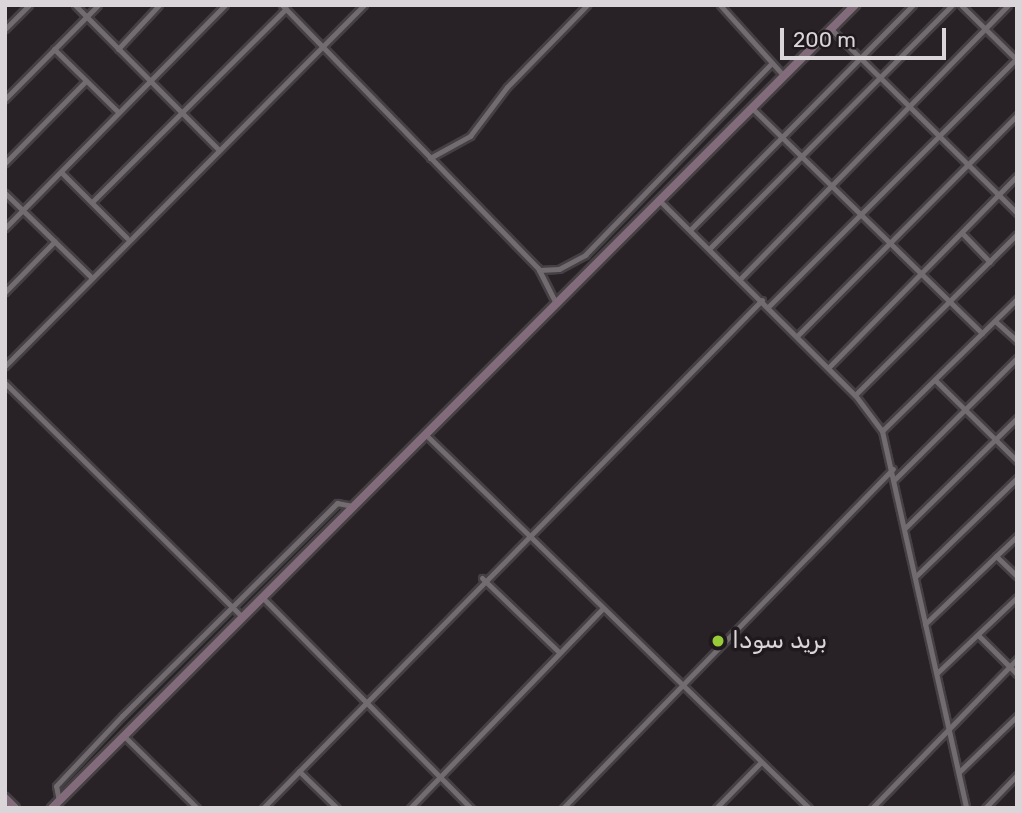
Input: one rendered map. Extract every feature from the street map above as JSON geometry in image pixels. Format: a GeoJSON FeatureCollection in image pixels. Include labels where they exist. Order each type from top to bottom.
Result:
{"type":"FeatureCollection","features":[{"type":"Feature","properties":{"kind":"street"},"geometry":{"type":"LineString","coordinates":[[5,29],[29,5]]}},
{"type":"Feature","properties":{"kind":"street"},"geometry":{"type":"LineString","coordinates":[[75,5],[219,150]]}},
{"type":"Feature","properties":{"kind":"street"},"geometry":{"type":"LineString","coordinates":[[5,99],[98,5]]}},
{"type":"Feature","properties":{"kind":"street"},"geometry":{"type":"LineString","coordinates":[[118,49],[159,5]]}},
{"type":"Feature","properties":{"kind":"street"},"geometry":{"type":"LineString","coordinates":[[5,228],[225,5]]}},
{"type":"Feature","properties":{"kind":"street"},"geometry":{"type":"LineString","coordinates":[[350,5],[357,12]]}},
{"type":"Feature","properties":{"kind":"street"},"geometry":{"type":"LineString","coordinates":[[5,366],[90,276],[364,5]]}},
{"type":"Feature","properties":{"kind":"street"},"geometry":{"type":"LineString","coordinates":[[430,158],[470,136],[506,87],[587,5]]}},
{"type":"Feature","properties":{"kind":"street"},"geometry":{"type":"LineString","coordinates":[[720,5],[784,76]]}},
{"type":"Feature","properties":{"kind":"street"},"geometry":{"type":"LineString","coordinates":[[842,19],[843,5]]}},
{"type":"Feature","properties":{"kind":"street"},"geometry":{"type":"LineString","coordinates":[[55,805],[855,5]]}},
{"type":"Feature","properties":{"kind":"street"},"geometry":{"type":"LineString","coordinates":[[690,230],[862,60],[913,5]]}},
{"type":"Feature","properties":{"kind":"street"},"geometry":{"type":"LineString","coordinates":[[709,249],[952,5]]}},
{"type":"Feature","properties":{"kind":"street"},"geometry":{"type":"LineString","coordinates":[[768,307],[862,216],[1016,59],[961,5]]}},
{"type":"Feature","properties":{"kind":"street"},"geometry":{"type":"LineString","coordinates":[[740,279],[1009,5]]}},
{"type":"Feature","properties":{"kind":"street"},"geometry":{"type":"LineString","coordinates":[[92,202],[183,115],[284,7],[540,270],[556,303]]}},
{"type":"Feature","properties":{"kind":"street"},"geometry":{"type":"LineString","coordinates":[[831,29],[1017,213]]}},
{"type":"Feature","properties":{"kind":"street"},"geometry":{"type":"LineString","coordinates":[[54,49],[118,112]]}},
{"type":"Feature","properties":{"kind":"street"},"geometry":{"type":"LineString","coordinates":[[540,270],[559,269],[585,255],[772,63]]}},
{"type":"Feature","properties":{"kind":"street"},"geometry":{"type":"LineString","coordinates":[[5,163],[86,81]]}},
{"type":"Feature","properties":{"kind":"street"},"geometry":{"type":"LineString","coordinates":[[752,108],[982,333]]}},
{"type":"Feature","properties":{"kind":"street"},"geometry":{"type":"LineString","coordinates":[[797,336],[1017,116]]}},
{"type":"Feature","properties":{"kind":"street"},"geometry":{"type":"LineString","coordinates":[[61,172],[127,239]]}},
{"type":"Feature","properties":{"kind":"street"},"geometry":{"type":"LineString","coordinates":[[828,368],[1017,176]]}},
{"type":"Feature","properties":{"kind":"street"},"geometry":{"type":"LineString","coordinates":[[5,193],[90,276]]}},
{"type":"Feature","properties":{"kind":"street"},"geometry":{"type":"LineString","coordinates":[[660,201],[855,395],[882,430],[893,469],[966,808]]}},
{"type":"Feature","properties":{"kind":"street"},"geometry":{"type":"LineString","coordinates":[[962,233],[990,262]]}},
{"type":"Feature","properties":{"kind":"street"},"geometry":{"type":"LineString","coordinates":[[855,395],[1017,234]]}},
{"type":"Feature","properties":{"kind":"street"},"geometry":{"type":"LineString","coordinates":[[5,292],[55,241]]}},
{"type":"Feature","properties":{"kind":"street"},"geometry":{"type":"LineString","coordinates":[[882,430],[1017,299]]}},
{"type":"Feature","properties":{"kind":"street"},"geometry":{"type":"LineString","coordinates":[[264,808],[362,701],[482,578],[762,300]]}},
{"type":"Feature","properties":{"kind":"street"},"geometry":{"type":"LineString","coordinates":[[995,320],[1017,341]]}},
{"type":"Feature","properties":{"kind":"street"},"geometry":{"type":"LineString","coordinates":[[895,479],[1017,358]]}},
{"type":"Feature","properties":{"kind":"street"},"geometry":{"type":"LineString","coordinates":[[935,380],[1017,461]]}},
{"type":"Feature","properties":{"kind":"street"},"geometry":{"type":"LineString","coordinates":[[5,383],[243,618]]}},
{"type":"Feature","properties":{"kind":"street"},"geometry":{"type":"LineString","coordinates":[[905,528],[1017,418]]}},
{"type":"Feature","properties":{"kind":"street"},"geometry":{"type":"LineString","coordinates":[[425,434],[809,808]]}},
{"type":"Feature","properties":{"kind":"street"},"geometry":{"type":"LineString","coordinates":[[563,808],[893,469]]}},
{"type":"Feature","properties":{"kind":"street"},"geometry":{"type":"LineString","coordinates":[[916,576],[1017,478]]}},
{"type":"Feature","properties":{"kind":"street"},"geometry":{"type":"LineString","coordinates":[[55,805],[55,789],[65,775],[337,503],[353,506]]}},
{"type":"Feature","properties":{"kind":"street"},"geometry":{"type":"LineString","coordinates":[[925,624],[1017,536]]}},
{"type":"Feature","properties":{"kind":"street"},"geometry":{"type":"LineString","coordinates":[[996,556],[1017,576]]}},
{"type":"Feature","properties":{"kind":"street"},"geometry":{"type":"LineString","coordinates":[[482,578],[559,652]]}},
{"type":"Feature","properties":{"kind":"street"},"geometry":{"type":"LineString","coordinates":[[937,673],[1017,597]]}},
{"type":"Feature","properties":{"kind":"street"},"geometry":{"type":"LineString","coordinates":[[263,598],[362,701],[471,808]]}},
{"type":"Feature","properties":{"kind":"street"},"geometry":{"type":"LineString","coordinates":[[410,808],[602,609]]}},
{"type":"Feature","properties":{"kind":"street"},"geometry":{"type":"LineString","coordinates":[[978,635],[1017,674]]}},
{"type":"Feature","properties":{"kind":"street"},"geometry":{"type":"LineString","coordinates":[[872,808],[1017,659]]}},
{"type":"Feature","properties":{"kind":"street"},"geometry":{"type":"LineString","coordinates":[[959,772],[1017,716]]}},
{"type":"Feature","properties":{"kind":"street"},"geometry":{"type":"LineString","coordinates":[[124,736],[197,808]]}},
{"type":"Feature","properties":{"kind":"street"},"geometry":{"type":"LineString","coordinates":[[716,808],[761,762]]}},
{"type":"Feature","properties":{"kind":"street"},"geometry":{"type":"LineString","coordinates":[[299,771],[337,808]]}},
{"type":"Feature","properties":{"kind":"street"},"geometry":{"type":"LineString","coordinates":[[985,808],[1017,775]]}},
{"type":"Feature","properties":{"kind":"street"},"geometry":{"type":"LineString","coordinates":[[5,798],[15,808]]}},
{"type":"Feature","properties":{"kind":"place","name":"بريد سودا"},"geometry":{"type":"Point","coordinates":[718,641]}}]}
